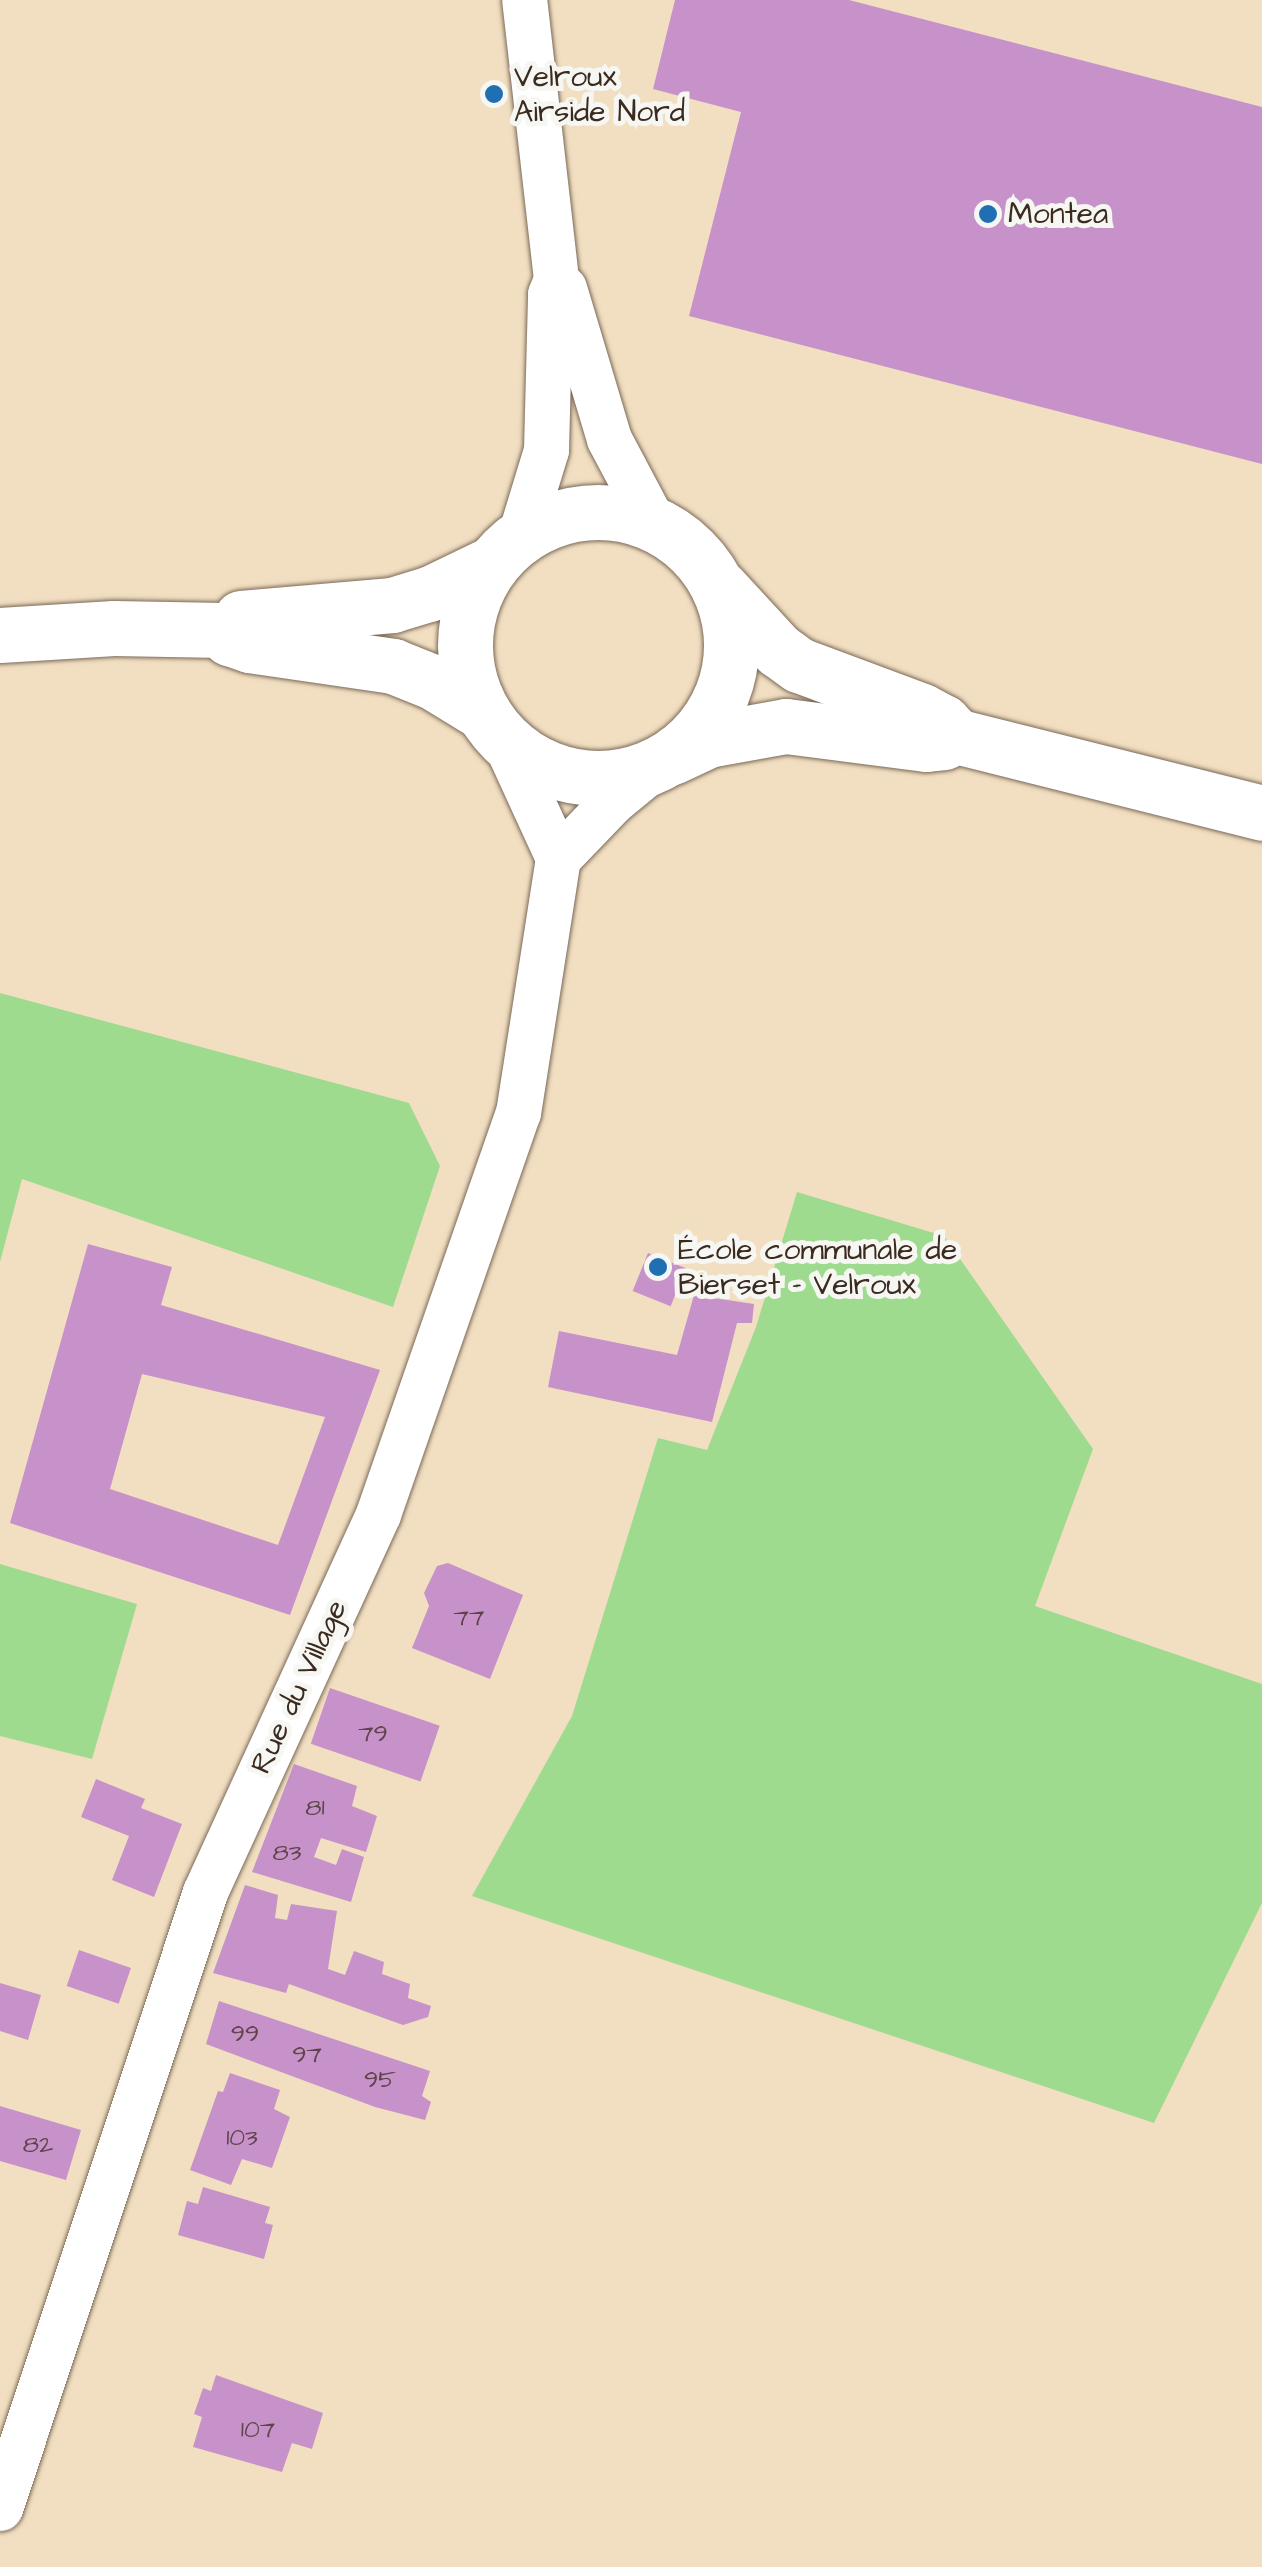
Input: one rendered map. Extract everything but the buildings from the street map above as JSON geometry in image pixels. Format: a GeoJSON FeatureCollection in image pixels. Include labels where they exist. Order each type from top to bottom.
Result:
{"type":"FeatureCollection","features":[{"type":"Feature","properties":{"kind":"street"},"geometry":{"type":"LineString","coordinates":[[524,0],[556,279],[550,294],[546,450],[505,550],[471,600],[463,641],[468,678],[558,858],[614,801],[701,731],[722,697],[730,659],[730,620],[717,583]]}},
{"type":"Feature","properties":{"kind":"street"},"geometry":{"type":"LineString","coordinates":[[556,279],[568,292],[600,417],[619,465],[654,524],[700,559],[741,614],[799,665],[922,711],[943,722],[956,736],[1262,813]]}},
{"type":"Feature","properties":{"kind":"street"},"geometry":{"type":"LineString","coordinates":[[0,636],[114,628],[222,630],[236,618],[392,604],[429,594],[558,517],[598,511],[654,524]]}},
{"type":"Feature","properties":{"kind":"street"},"geometry":{"type":"LineString","coordinates":[[222,630],[229,638],[249,645],[393,666],[434,682],[539,765],[578,777],[618,778],[708,740],[786,726],[939,745],[956,736]]}},
{"type":"Feature","properties":{"kind":"street","name":"Rue du Village"},"geometry":{"type":"LineString","coordinates":[[0,2508],[205,1892],[378,1514],[481,1229],[518,1113],[558,858]]}},
{"type":"Feature","properties":{"kind":"green space"},"geometry":{"type":"Polygon","coordinates":[[[0,993],[409,1103],[440,1166],[393,1307],[22,1179],[0,1262],[0,993]]]}},
{"type":"Feature","properties":{"kind":"green space"},"geometry":{"type":"Polygon","coordinates":[[[797,1192],[944,1236],[1093,1449],[1035,1606],[1262,1684],[1262,1903],[1154,2123],[472,1896],[572,1716],[658,1438],[707,1450],[756,1327],[797,1192]]]}},
{"type":"Feature","properties":{"kind":"green space"},"geometry":{"type":"Polygon","coordinates":[[[0,1564],[137,1604],[92,1759],[0,1736],[0,1564]]]}},
{"type":"Feature","properties":{"kind":"place","name":"Velroux Airside Nord"},"geometry":{"type":"Point","coordinates":[494,94]}},
{"type":"Feature","properties":{"kind":"place","name":"Montea"},"geometry":{"type":"Point","coordinates":[988,214]}},
{"type":"Feature","properties":{"kind":"place","name":"École communale de Bierset - Velroux"},"geometry":{"type":"Point","coordinates":[658,1267]}}]}
